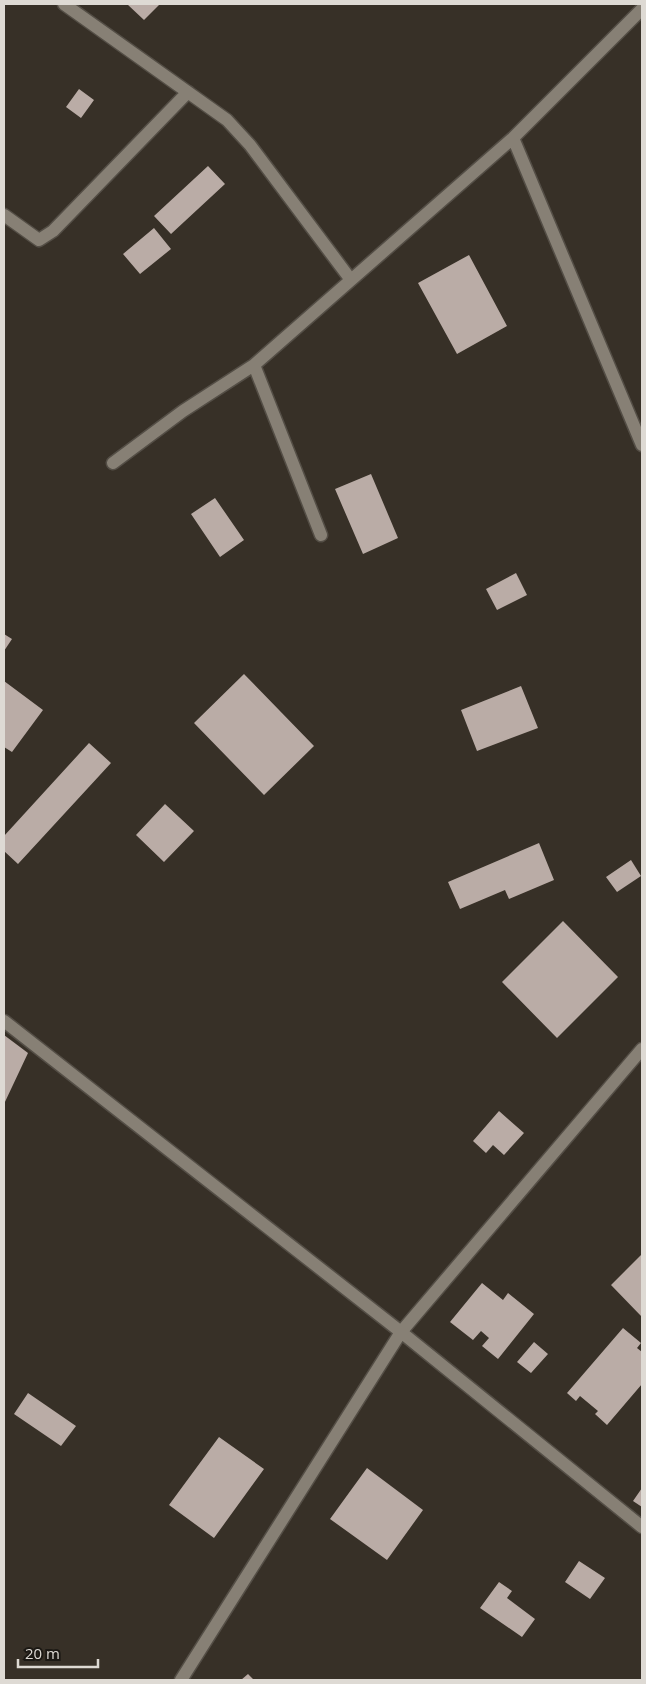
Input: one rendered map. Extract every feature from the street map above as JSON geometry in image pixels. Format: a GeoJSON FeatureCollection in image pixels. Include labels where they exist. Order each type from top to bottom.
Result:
{"type":"FeatureCollection","features":[{"type":"Feature","properties":{"kind":"street"},"geometry":{"type":"LineString","coordinates":[[64,4],[227,120],[250,145],[352,280]]}},
{"type":"Feature","properties":{"kind":"street"},"geometry":{"type":"LineString","coordinates":[[113,463],[184,411],[254,365],[513,138],[642,9]]}},
{"type":"Feature","properties":{"kind":"street"},"geometry":{"type":"LineString","coordinates":[[4,215],[39,240],[53,231],[188,92]]}},
{"type":"Feature","properties":{"kind":"street"},"geometry":{"type":"LineString","coordinates":[[513,138],[642,445]]}},
{"type":"Feature","properties":{"kind":"street"},"geometry":{"type":"LineString","coordinates":[[254,365],[322,535]]}},
{"type":"Feature","properties":{"kind":"street"},"geometry":{"type":"LineString","coordinates":[[4,1021],[400,1332],[642,1527]]}},
{"type":"Feature","properties":{"kind":"street"},"geometry":{"type":"LineString","coordinates":[[181,1680],[400,1332],[642,1049]]}},
{"type":"Feature","properties":{"kind":"building"},"geometry":{"type":"Polygon","coordinates":[[[127,4],[160,4],[144,20],[127,4]]]}},
{"type":"Feature","properties":{"kind":"building"},"geometry":{"type":"Polygon","coordinates":[[[79,89],[94,100],[81,118],[66,107],[79,89]]]}},
{"type":"Feature","properties":{"kind":"building"},"geometry":{"type":"Polygon","coordinates":[[[208,166],[225,184],[171,234],[154,216],[208,166]]]}},
{"type":"Feature","properties":{"kind":"building"},"geometry":{"type":"Polygon","coordinates":[[[154,228],[171,249],[140,274],[123,254],[154,228]]]}},
{"type":"Feature","properties":{"kind":"building"},"geometry":{"type":"Polygon","coordinates":[[[469,255],[507,326],[457,354],[418,283],[469,255]]]}},
{"type":"Feature","properties":{"kind":"building"},"geometry":{"type":"Polygon","coordinates":[[[371,474],[398,538],[363,554],[335,489],[371,474]]]}},
{"type":"Feature","properties":{"kind":"building"},"geometry":{"type":"Polygon","coordinates":[[[215,498],[244,540],[220,557],[191,514],[215,498]]]}},
{"type":"Feature","properties":{"kind":"building"},"geometry":{"type":"Polygon","coordinates":[[[516,573],[527,595],[497,610],[486,589],[516,573]]]}},
{"type":"Feature","properties":{"kind":"building"},"geometry":{"type":"Polygon","coordinates":[[[4,634],[12,639],[4,651],[4,634]]]}},
{"type":"Feature","properties":{"kind":"building"},"geometry":{"type":"Polygon","coordinates":[[[244,674],[314,746],[264,795],[194,723],[244,674]]]}},
{"type":"Feature","properties":{"kind":"building"},"geometry":{"type":"Polygon","coordinates":[[[4,681],[43,710],[12,752],[4,747],[4,681]]]}},
{"type":"Feature","properties":{"kind":"building"},"geometry":{"type":"Polygon","coordinates":[[[521,686],[538,728],[477,751],[461,710],[521,686]]]}},
{"type":"Feature","properties":{"kind":"building"},"geometry":{"type":"Polygon","coordinates":[[[89,743],[111,763],[18,864],[4,851],[4,836],[89,743]]]}},
{"type":"Feature","properties":{"kind":"building"},"geometry":{"type":"Polygon","coordinates":[[[165,804],[194,831],[164,862],[136,835],[165,804]]]}},
{"type":"Feature","properties":{"kind":"building"},"geometry":{"type":"Polygon","coordinates":[[[539,843],[554,880],[509,899],[505,890],[460,909],[448,882],[539,843]]]}},
{"type":"Feature","properties":{"kind":"building"},"geometry":{"type":"Polygon","coordinates":[[[631,860],[641,876],[617,892],[606,877],[631,860]]]}},
{"type":"Feature","properties":{"kind":"building"},"geometry":{"type":"Polygon","coordinates":[[[563,921],[618,977],[557,1038],[502,982],[563,921]]]}},
{"type":"Feature","properties":{"kind":"building"},"geometry":{"type":"Polygon","coordinates":[[[4,1035],[28,1053],[4,1104],[4,1035]]]}},
{"type":"Feature","properties":{"kind":"building"},"geometry":{"type":"Polygon","coordinates":[[[499,1111],[524,1133],[504,1155],[493,1145],[486,1153],[473,1141],[499,1111]]]}},
{"type":"Feature","properties":{"kind":"building"},"geometry":{"type":"Polygon","coordinates":[[[642,1254],[642,1317],[611,1285],[642,1254]]]}},
{"type":"Feature","properties":{"kind":"building"},"geometry":{"type":"Polygon","coordinates":[[[482,1283],[503,1300],[508,1293],[534,1314],[498,1359],[482,1346],[489,1338],[481,1331],[473,1340],[450,1322],[482,1283]]]}},
{"type":"Feature","properties":{"kind":"building"},"geometry":{"type":"Polygon","coordinates":[[[623,1328],[641,1343],[637,1348],[642,1352],[642,1384],[607,1425],[595,1414],[598,1411],[580,1396],[576,1401],[567,1393],[623,1328]]]}},
{"type":"Feature","properties":{"kind":"building"},"geometry":{"type":"Polygon","coordinates":[[[534,1342],[548,1354],[531,1373],[517,1362],[534,1342]]]}},
{"type":"Feature","properties":{"kind":"building"},"geometry":{"type":"Polygon","coordinates":[[[28,1393],[76,1426],[61,1446],[14,1414],[28,1393]]]}},
{"type":"Feature","properties":{"kind":"building"},"geometry":{"type":"Polygon","coordinates":[[[219,1437],[264,1469],[214,1538],[169,1505],[219,1437]]]}},
{"type":"Feature","properties":{"kind":"building"},"geometry":{"type":"Polygon","coordinates":[[[367,1468],[423,1510],[387,1560],[330,1519],[367,1468]]]}},
{"type":"Feature","properties":{"kind":"building"},"geometry":{"type":"Polygon","coordinates":[[[642,1488],[642,1507],[633,1501],[642,1488]]]}},
{"type":"Feature","properties":{"kind":"building"},"geometry":{"type":"Polygon","coordinates":[[[579,1561],[605,1578],[590,1599],[565,1582],[579,1561]]]}},
{"type":"Feature","properties":{"kind":"building"},"geometry":{"type":"Polygon","coordinates":[[[499,1582],[512,1591],[507,1598],[535,1619],[522,1637],[480,1608],[499,1582]]]}},
{"type":"Feature","properties":{"kind":"building"},"geometry":{"type":"Polygon","coordinates":[[[248,1674],[254,1680],[241,1680],[248,1674]]]}}]}
